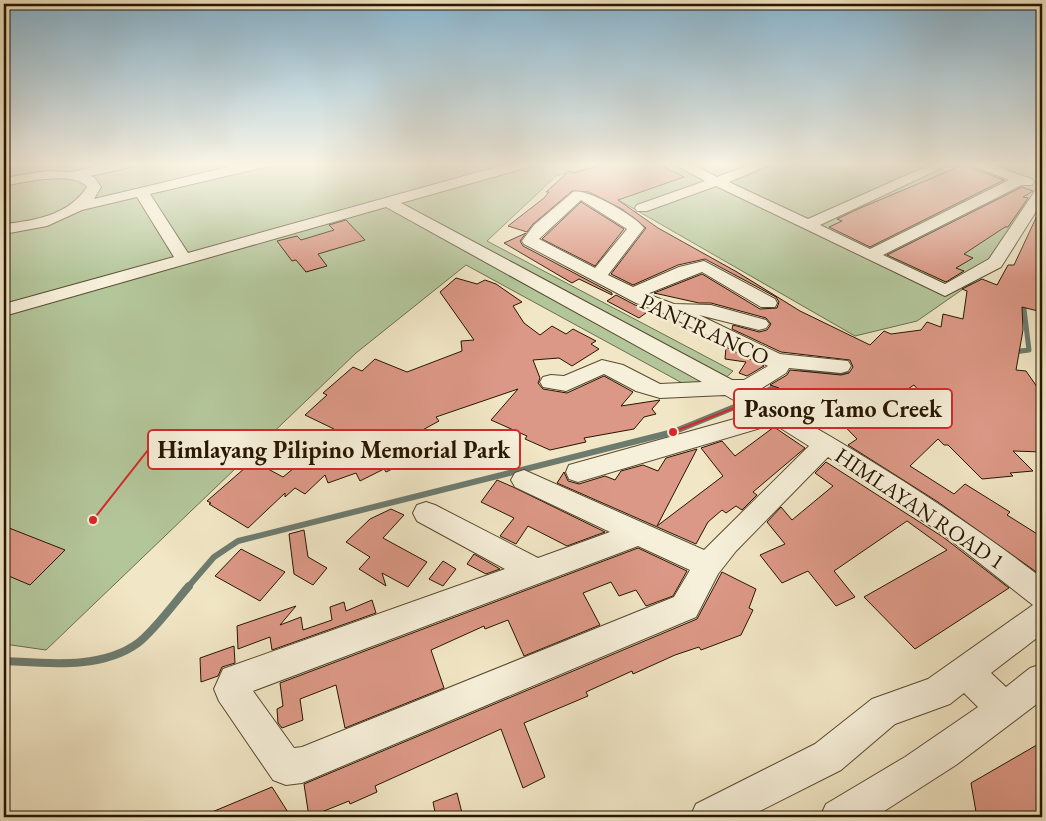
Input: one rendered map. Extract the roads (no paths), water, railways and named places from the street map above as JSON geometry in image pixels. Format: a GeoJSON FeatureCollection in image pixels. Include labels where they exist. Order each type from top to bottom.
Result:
{"type":"FeatureCollection","features":[{"type":"Feature","properties":{"kind":"street"},"geometry":{"type":"LineString","coordinates":[[77,207],[84,201]]}},
{"type":"Feature","properties":{"kind":"street"},"geometry":{"type":"LineString","coordinates":[[5,231],[46,220],[77,207],[101,201]]}},
{"type":"Feature","properties":{"kind":"street"},"geometry":{"type":"LineString","coordinates":[[147,201],[184,259]]}},
{"type":"Feature","properties":{"kind":"street","name":"PANTRANCO"},"geometry":{"type":"LineString","coordinates":[[551,382],[566,384],[602,367],[616,370],[644,386],[660,391],[723,384],[748,387],[758,383],[780,368],[776,360],[668,308],[632,294],[530,242],[540,228],[571,201]]}},
{"type":"Feature","properties":{"kind":"street","name":"PANTRANCO"},"geometry":{"type":"LineString","coordinates":[[595,201],[636,228],[598,276]]}},
{"type":"Feature","properties":{"kind":"street"},"geometry":{"type":"LineString","coordinates":[[642,208],[661,201]]}},
{"type":"Feature","properties":{"kind":"street"},"geometry":{"type":"LineString","coordinates":[[757,201],[945,291],[995,263],[1035,201]]}},
{"type":"Feature","properties":{"kind":"street"},"geometry":{"type":"LineString","coordinates":[[808,225],[861,201]]}},
{"type":"Feature","properties":{"kind":"street"},"geometry":{"type":"LineString","coordinates":[[870,255],[978,201]]}},
{"type":"Feature","properties":{"kind":"street"},"geometry":{"type":"LineString","coordinates":[[4,310],[388,202]]}},
{"type":"Feature","properties":{"kind":"street","name":"HIMLAYAN ROAD 1"},"geometry":{"type":"LineString","coordinates":[[388,202],[763,406],[933,511],[988,550],[1042,595]]}},
{"type":"Feature","properties":{"kind":"street"},"geometry":{"type":"LineString","coordinates":[[632,294],[685,271],[704,266],[768,303]]}},
{"type":"Feature","properties":{"kind":"street"},"geometry":{"type":"LineString","coordinates":[[668,308],[711,311],[759,324]]}},
{"type":"Feature","properties":{"kind":"street"},"geometry":{"type":"LineString","coordinates":[[776,360],[841,366]]}},
{"type":"Feature","properties":{"kind":"street"},"geometry":{"type":"LineString","coordinates":[[578,472],[763,406]]}},
{"type":"Feature","properties":{"kind":"street"},"geometry":{"type":"LineString","coordinates":[[640,533],[534,570],[235,681],[231,689],[286,766],[302,766],[685,607],[708,565],[726,543],[826,444]]}},
{"type":"Feature","properties":{"kind":"street"},"geometry":{"type":"LineString","coordinates":[[524,480],[708,565]]}},
{"type":"Feature","properties":{"kind":"street"},"geometry":{"type":"LineString","coordinates":[[426,514],[534,570]]}},
{"type":"Feature","properties":{"kind":"street"},"geometry":{"type":"LineString","coordinates":[[709,817],[828,757],[884,712],[938,692],[1042,616]]}},
{"type":"Feature","properties":{"kind":"street"},"geometry":{"type":"LineString","coordinates":[[965,672],[1004,709]]}},
{"type":"Feature","properties":{"kind":"street"},"geometry":{"type":"LineString","coordinates":[[838,817],[880,795],[978,730],[1042,680]]}},
{"type":"Feature","properties":{"kind":"waterway"},"geometry":{"type":"LineString","coordinates":[[1013,352],[1029,350],[1023,301]]}},
{"type":"Feature","properties":{"kind":"waterway"},"geometry":{"type":"LineString","coordinates":[[797,375],[805,370],[851,375]]}},
{"type":"Feature","properties":{"kind":"waterway"},"geometry":{"type":"LineString","coordinates":[[734,407],[780,384]]}},
{"type":"Feature","properties":{"kind":"waterway"},"geometry":{"type":"LineString","coordinates":[[188,587],[214,557],[238,541],[673,432],[737,406]]}},
{"type":"Feature","properties":{"kind":"waterway"},"geometry":{"type":"LineString","coordinates":[[4,661],[73,663],[91,661],[123,652],[138,643],[151,631],[189,586]]}},
{"type":"Feature","properties":{"kind":"place","name":"Pasong Tamo Creek"},"geometry":{"type":"Point","coordinates":[673,432]}},
{"type":"Feature","properties":{"kind":"place","name":"Himlayang Pilipino Memorial Park"},"geometry":{"type":"Point","coordinates":[93,520]}}]}
